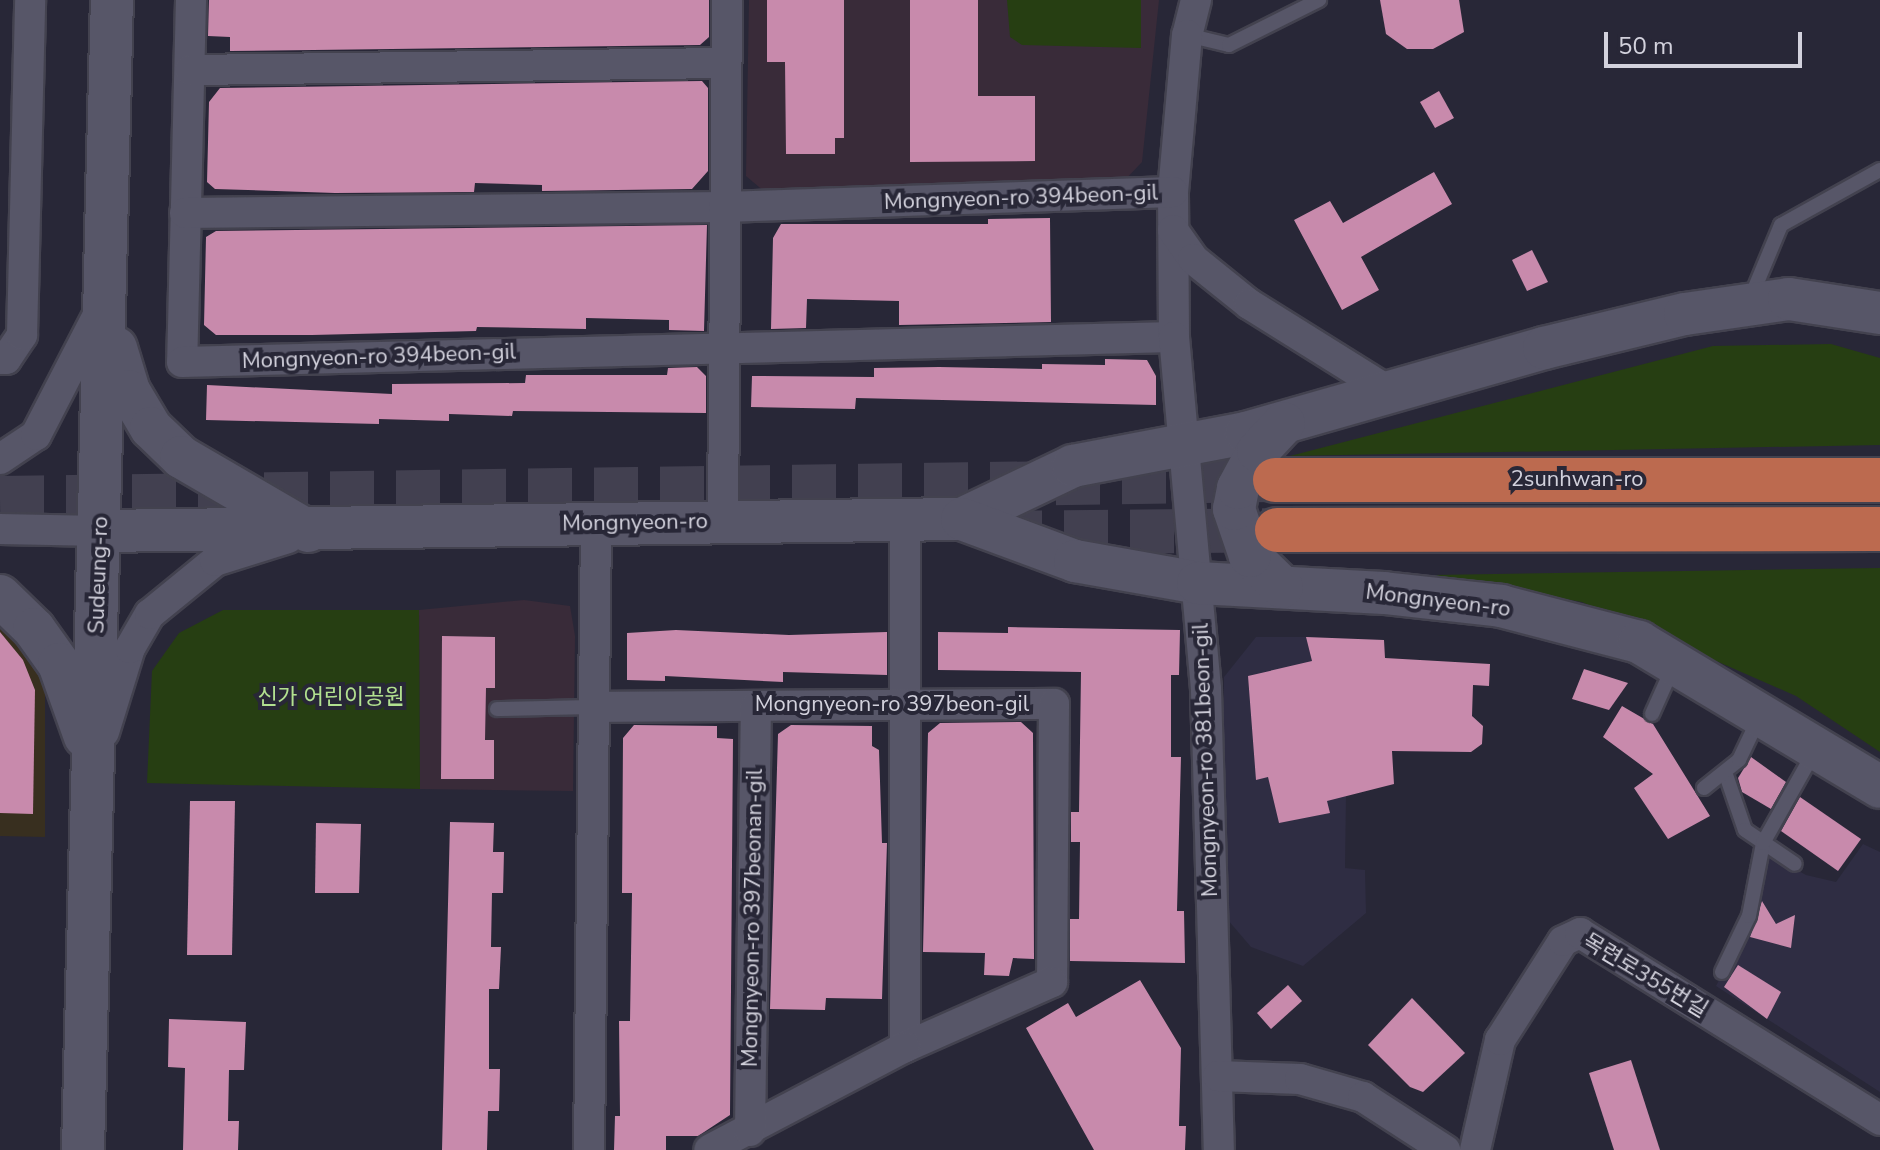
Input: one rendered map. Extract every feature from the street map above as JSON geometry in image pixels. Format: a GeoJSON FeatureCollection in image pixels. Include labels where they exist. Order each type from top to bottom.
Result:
{"type":"FeatureCollection","features":[{"type":"Feature","properties":{"kind":"highway","name":"2sunhwan-ro"},"geometry":{"type":"LineString","coordinates":[[1275,480],[1880,480]]}},
{"type":"Feature","properties":{"kind":"highway"},"geometry":{"type":"LineString","coordinates":[[1277,530],[1880,529]]}},
{"type":"Feature","properties":{"kind":"main road","name":"Sudeung-ro"},"geometry":{"type":"LineString","coordinates":[[83,1150],[108,295],[112,0]]}},
{"type":"Feature","properties":{"kind":"main road"},"geometry":{"type":"LineString","coordinates":[[108,295],[119,368],[151,428],[181,457],[309,532]]}},
{"type":"Feature","properties":{"kind":"main road","name":"Mongnyeon-ro"},"geometry":{"type":"LineString","coordinates":[[962,519],[1073,466],[1284,423],[1544,348],[1685,314],[1789,299],[1880,313]]}},
{"type":"Feature","properties":{"kind":"main road"},"geometry":{"type":"LineString","coordinates":[[1282,587],[1250,556],[1234,509],[1238,488],[1258,451],[1284,423]]}},
{"type":"Feature","properties":{"kind":"main road","name":"Mongnyeon-ro"},"geometry":{"type":"LineString","coordinates":[[101,531],[309,532],[723,521],[962,519],[1075,561],[1198,583],[1501,606],[1639,642],[1880,787]]}},
{"type":"Feature","properties":{"kind":"main road"},"geometry":{"type":"LineString","coordinates":[[0,596],[34,629],[59,664],[95,765]]}},
{"type":"Feature","properties":{"kind":"street"},"geometry":{"type":"LineString","coordinates":[[3,359],[22,335],[13,214],[14,71],[30,0]]}},
{"type":"Feature","properties":{"kind":"street","name":"Mongnyeon-ro 394beon-gil"},"geometry":{"type":"LineString","coordinates":[[191,0],[182,362],[1174,337]]}},
{"type":"Feature","properties":{"kind":"street"},"geometry":{"type":"LineString","coordinates":[[723,521],[727,0]]}},
{"type":"Feature","properties":{"kind":"street","name":"Mongnyeon-ro 381beon-gil"},"geometry":{"type":"LineString","coordinates":[[1196,0],[1187,35],[1173,192],[1174,337],[1198,583],[1219,1150]]}},
{"type":"Feature","properties":{"kind":"street"},"geometry":{"type":"LineString","coordinates":[[190,70],[726,63]]}},
{"type":"Feature","properties":{"kind":"street","name":"Mongnyeon-ro 394beon-gil"},"geometry":{"type":"LineString","coordinates":[[185,213],[724,207],[1173,192]]}},
{"type":"Feature","properties":{"kind":"street"},"geometry":{"type":"LineString","coordinates":[[1173,230],[1193,259],[1249,304],[1393,394]]}},
{"type":"Feature","properties":{"kind":"street"},"geometry":{"type":"LineString","coordinates":[[0,459],[36,435],[108,295]]}},
{"type":"Feature","properties":{"kind":"street"},"geometry":{"type":"LineString","coordinates":[[709,1150],[905,1047],[905,519]]}},
{"type":"Feature","properties":{"kind":"street"},"geometry":{"type":"LineString","coordinates":[[589,1150],[596,524]]}},
{"type":"Feature","properties":{"kind":"street"},"geometry":{"type":"LineString","coordinates":[[0,529],[101,531]]}},
{"type":"Feature","properties":{"kind":"street","name":"Mongnyeon-ro"},"geometry":{"type":"LineString","coordinates":[[95,765],[130,648],[150,614],[215,561],[309,532]]}},
{"type":"Feature","properties":{"kind":"street","name":"Mongnyeon-ro 397beon-gil"},"geometry":{"type":"LineString","coordinates":[[596,707],[1054,704],[1052,982],[905,1047]]}},
{"type":"Feature","properties":{"kind":"street","name":"Mongnyeon-ro 397beonan-gil"},"geometry":{"type":"LineString","coordinates":[[750,1131],[756,706]]}},
{"type":"Feature","properties":{"kind":"street","name":"목련로355번길"},"geometry":{"type":"LineString","coordinates":[[1475,1150],[1500,1040],[1563,941],[1580,933],[1880,1120]]}},
{"type":"Feature","properties":{"kind":"street"},"geometry":{"type":"LineString","coordinates":[[1218,1076],[1300,1079],[1363,1097],[1445,1150]]}},
{"type":"Feature","properties":{"kind":"lane"},"geometry":{"type":"LineString","coordinates":[[1187,35],[1229,45],[1319,0]]}},
{"type":"Feature","properties":{"kind":"lane"},"geometry":{"type":"LineString","coordinates":[[1748,305],[1781,225],[1880,170]]}},
{"type":"Feature","properties":{"kind":"lane"},"geometry":{"type":"LineString","coordinates":[[1652,714],[1674,663]]}},
{"type":"Feature","properties":{"kind":"lane"},"geometry":{"type":"LineString","coordinates":[[497,709],[596,707]]}},
{"type":"Feature","properties":{"kind":"lane"},"geometry":{"type":"LineString","coordinates":[[1704,788],[1739,760],[1760,715]]}},
{"type":"Feature","properties":{"kind":"lane"},"geometry":{"type":"LineString","coordinates":[[1722,972],[1749,916],[1763,843],[1816,749]]}},
{"type":"Feature","properties":{"kind":"lane"},"geometry":{"type":"LineString","coordinates":[[1725,772],[1745,830],[1795,864]]}},
{"type":"Feature","properties":{"kind":"shaded area"},"geometry":{"type":"Polygon","coordinates":[[[749,0],[1159,0],[1142,162],[1124,181],[766,193],[746,176],[749,0]]]}},
{"type":"Feature","properties":{"kind":"shaded area"},"geometry":{"type":"Polygon","coordinates":[[[524,600],[570,606],[575,636],[573,791],[420,789],[419,610],[524,600]]]}},
{"type":"Feature","properties":{"kind":"shaded area"},"geometry":{"type":"Polygon","coordinates":[[[0,620],[30,652],[45,687],[45,837],[0,836],[0,620]]]}},
{"type":"Feature","properties":{"kind":"shaded area"},"geometry":{"type":"Polygon","coordinates":[[[1256,637],[1306,637],[1346,796],[1345,868],[1365,870],[1366,913],[1303,966],[1251,947],[1227,919],[1224,899],[1224,677],[1256,637]]]}},
{"type":"Feature","properties":{"kind":"shaded area"},"geometry":{"type":"Polygon","coordinates":[[[1863,844],[1880,852],[1880,1092],[1716,986],[1750,919],[1766,853],[1806,875],[1836,882],[1863,844]]]}},
{"type":"Feature","properties":{"kind":"green space"},"geometry":{"type":"Polygon","coordinates":[[[1007,0],[1141,0],[1141,48],[1022,45],[1010,37],[1007,0]]]}},
{"type":"Feature","properties":{"kind":"green space"},"geometry":{"type":"Polygon","coordinates":[[[1831,344],[1880,358],[1880,445],[1290,456],[1713,346],[1831,344]]]}},
{"type":"Feature","properties":{"kind":"green space"},"geometry":{"type":"Polygon","coordinates":[[[1880,568],[1880,752],[1796,696],[1582,602],[1433,575],[1880,568]]]}},
{"type":"Feature","properties":{"kind":"green space","name":"신가 어린이공원"},"geometry":{"type":"Polygon","coordinates":[[[223,610],[419,610],[420,789],[147,783],[152,671],[179,633],[223,610]]]}},
{"type":"Feature","properties":{"kind":"building"},"geometry":{"type":"Polygon","coordinates":[[[209,0],[709,0],[709,37],[700,45],[230,51],[230,37],[208,36],[209,0]]]}},
{"type":"Feature","properties":{"kind":"building"},"geometry":{"type":"Polygon","coordinates":[[[767,0],[844,0],[844,138],[835,138],[835,154],[786,154],[785,62],[767,62],[767,0]]]}},
{"type":"Feature","properties":{"kind":"building"},"geometry":{"type":"Polygon","coordinates":[[[910,0],[978,0],[978,96],[1035,96],[1035,161],[910,162],[910,0]]]}},
{"type":"Feature","properties":{"kind":"building"},"geometry":{"type":"Polygon","coordinates":[[[1380,0],[1459,0],[1464,32],[1433,49],[1407,49],[1386,34],[1380,0]]]}},
{"type":"Feature","properties":{"kind":"building"},"geometry":{"type":"Polygon","coordinates":[[[702,81],[708,88],[708,171],[692,189],[542,191],[542,185],[475,183],[474,192],[335,193],[215,189],[207,182],[209,102],[220,88],[702,81]]]}},
{"type":"Feature","properties":{"kind":"building"},"geometry":{"type":"Polygon","coordinates":[[[1439,91],[1454,118],[1435,128],[1420,102],[1439,91]]]}},
{"type":"Feature","properties":{"kind":"building"},"geometry":{"type":"Polygon","coordinates":[[[1434,172],[1452,204],[1361,257],[1379,290],[1342,310],[1294,220],[1330,201],[1343,223],[1434,172]]]}},
{"type":"Feature","properties":{"kind":"building"},"geometry":{"type":"Polygon","coordinates":[[[1050,218],[1051,322],[899,325],[899,301],[807,299],[806,328],[771,329],[773,238],[781,224],[988,224],[988,219],[1050,218]]]}},
{"type":"Feature","properties":{"kind":"building"},"geometry":{"type":"Polygon","coordinates":[[[707,225],[704,331],[669,330],[669,320],[586,318],[586,329],[477,327],[476,331],[312,335],[216,335],[204,325],[206,237],[216,231],[707,225]]]}},
{"type":"Feature","properties":{"kind":"building"},"geometry":{"type":"Polygon","coordinates":[[[1532,250],[1548,282],[1527,291],[1512,260],[1532,250]]]}},
{"type":"Feature","properties":{"kind":"building"},"geometry":{"type":"Polygon","coordinates":[[[1105,359],[1147,360],[1156,376],[1156,405],[856,398],[855,409],[751,407],[752,376],[874,377],[874,368],[1042,369],[1042,364],[1105,365],[1105,359]]]}},
{"type":"Feature","properties":{"kind":"building"},"geometry":{"type":"Polygon","coordinates":[[[697,367],[706,376],[706,413],[513,411],[512,416],[449,414],[449,421],[379,419],[379,424],[206,420],[207,385],[392,394],[392,384],[525,383],[526,375],[667,375],[668,368],[697,367]]]}},
{"type":"Feature","properties":{"kind":"building"},"geometry":{"type":"Polygon","coordinates":[[[1008,627],[1180,630],[1179,675],[1171,675],[1171,757],[1181,757],[1177,911],[1184,911],[1185,963],[1070,961],[1070,919],[1079,919],[1080,842],[1071,842],[1071,812],[1079,812],[1081,672],[938,670],[938,632],[1008,633],[1008,627]]]}},
{"type":"Feature","properties":{"kind":"building"},"geometry":{"type":"Polygon","coordinates":[[[676,630],[789,635],[887,632],[887,675],[783,672],[783,682],[665,676],[665,681],[627,680],[627,633],[676,630]]]}},
{"type":"Feature","properties":{"kind":"building"},"geometry":{"type":"Polygon","coordinates":[[[0,632],[23,660],[35,690],[33,814],[0,813],[0,632]]]}},
{"type":"Feature","properties":{"kind":"building"},"geometry":{"type":"Polygon","coordinates":[[[442,636],[495,637],[495,688],[486,688],[485,740],[494,740],[494,779],[441,779],[442,636]]]}},
{"type":"Feature","properties":{"kind":"building"},"geometry":{"type":"Polygon","coordinates":[[[1306,637],[1384,640],[1385,658],[1490,664],[1489,686],[1473,685],[1472,716],[1483,726],[1482,744],[1471,752],[1392,751],[1394,784],[1327,801],[1330,813],[1279,823],[1268,777],[1256,780],[1248,676],[1312,661],[1306,637]]]}},
{"type":"Feature","properties":{"kind":"building"},"geometry":{"type":"Polygon","coordinates":[[[1584,669],[1628,683],[1609,710],[1572,699],[1584,669]]]}},
{"type":"Feature","properties":{"kind":"building"},"geometry":{"type":"Polygon","coordinates":[[[1622,706],[1653,724],[1710,816],[1668,839],[1634,788],[1653,774],[1603,737],[1622,706]]]}},
{"type":"Feature","properties":{"kind":"building"},"geometry":{"type":"Polygon","coordinates":[[[1021,722],[1033,733],[1034,959],[1013,958],[1009,976],[984,975],[985,953],[923,952],[928,733],[940,723],[1021,722]]]}},
{"type":"Feature","properties":{"kind":"building"},"geometry":{"type":"Polygon","coordinates":[[[634,725],[717,726],[717,738],[733,739],[730,1115],[698,1136],[666,1136],[666,1150],[614,1150],[615,1116],[620,1116],[619,1021],[630,1021],[632,893],[622,893],[623,738],[634,725]]]}},
{"type":"Feature","properties":{"kind":"building"},"geometry":{"type":"Polygon","coordinates":[[[791,725],[872,726],[872,746],[879,750],[882,843],[887,843],[882,999],[826,998],[825,1010],[770,1009],[778,734],[791,725]]]}},
{"type":"Feature","properties":{"kind":"building"},"geometry":{"type":"Polygon","coordinates":[[[1751,757],[1786,782],[1771,809],[1742,792],[1738,778],[1751,757]]]}},
{"type":"Feature","properties":{"kind":"building"},"geometry":{"type":"Polygon","coordinates":[[[1800,797],[1861,839],[1838,871],[1781,831],[1800,797]]]}},
{"type":"Feature","properties":{"kind":"building"},"geometry":{"type":"Polygon","coordinates":[[[190,801],[235,801],[232,955],[187,955],[190,801]]]}},
{"type":"Feature","properties":{"kind":"building"},"geometry":{"type":"Polygon","coordinates":[[[450,822],[494,823],[493,852],[504,852],[503,893],[492,893],[491,947],[501,947],[499,989],[489,989],[489,1069],[500,1069],[499,1111],[488,1111],[487,1150],[442,1150],[450,822]]]}},
{"type":"Feature","properties":{"kind":"building"},"geometry":{"type":"Polygon","coordinates":[[[316,823],[361,824],[359,893],[315,893],[316,823]]]}},
{"type":"Feature","properties":{"kind":"building"},"geometry":{"type":"Polygon","coordinates":[[[1762,901],[1776,924],[1795,915],[1791,948],[1750,937],[1762,901]]]}},
{"type":"Feature","properties":{"kind":"building"},"geometry":{"type":"Polygon","coordinates":[[[1738,965],[1781,992],[1767,1019],[1724,987],[1738,965]]]}},
{"type":"Feature","properties":{"kind":"building"},"geometry":{"type":"Polygon","coordinates":[[[1140,980],[1181,1048],[1179,1126],[1186,1126],[1185,1150],[1094,1150],[1026,1028],[1068,1003],[1076,1017],[1140,980]]]}},
{"type":"Feature","properties":{"kind":"building"},"geometry":{"type":"Polygon","coordinates":[[[1288,985],[1302,1001],[1271,1029],[1257,1013],[1288,985]]]}},
{"type":"Feature","properties":{"kind":"building"},"geometry":{"type":"Polygon","coordinates":[[[1412,998],[1465,1053],[1423,1092],[1410,1087],[1368,1045],[1412,998]]]}},
{"type":"Feature","properties":{"kind":"building"},"geometry":{"type":"Polygon","coordinates":[[[169,1019],[246,1022],[244,1070],[229,1070],[228,1121],[239,1121],[238,1150],[183,1150],[185,1068],[168,1067],[169,1019]]]}},
{"type":"Feature","properties":{"kind":"building"},"geometry":{"type":"Polygon","coordinates":[[[1631,1060],[1660,1150],[1614,1150],[1589,1073],[1631,1060]]]}},
{"type":"Feature","properties":{"kind":"tunnel"},"geometry":{"type":"LineString","coordinates":[[0,498],[1275,480]]}},
{"type":"Feature","properties":{"kind":"tunnel"},"geometry":{"type":"LineString","coordinates":[[998,533],[1277,530]]}}]}
